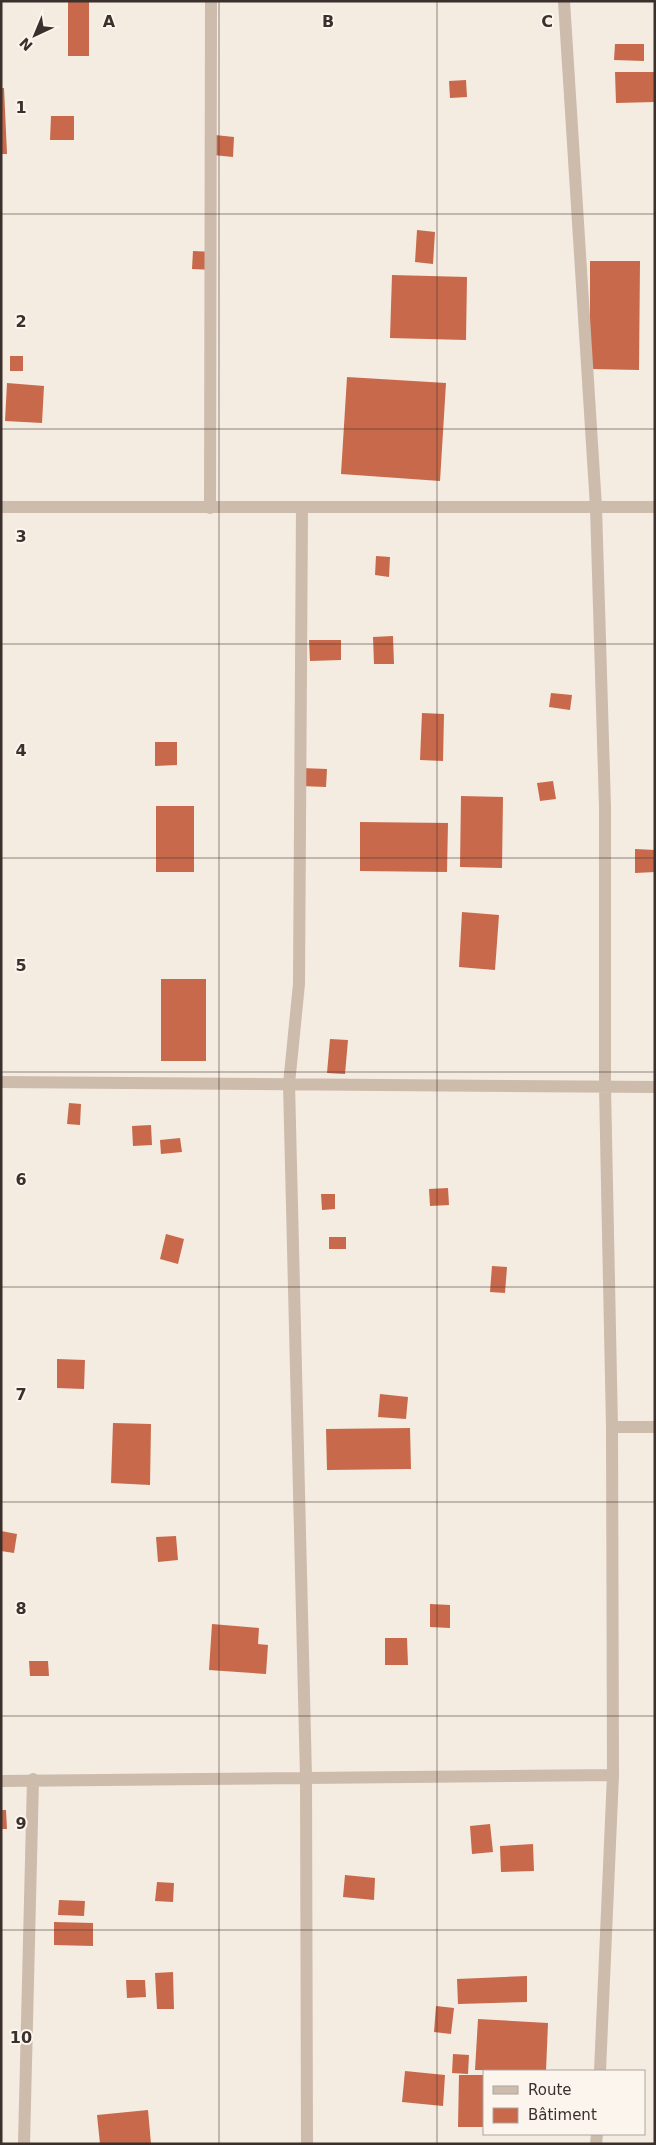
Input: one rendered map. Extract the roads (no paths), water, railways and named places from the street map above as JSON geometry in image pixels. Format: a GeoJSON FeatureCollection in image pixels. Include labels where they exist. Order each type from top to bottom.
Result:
{"type":"FeatureCollection","features":[{"type":"Feature","properties":{"kind":"street"},"geometry":{"type":"LineString","coordinates":[[210,508],[211,1]]}},
{"type":"Feature","properties":{"kind":"street"},"geometry":{"type":"LineString","coordinates":[[564,1],[596,507],[605,807],[604,1087],[612,1427],[613,1774],[600,2070]]}},
{"type":"Feature","properties":{"kind":"street"},"geometry":{"type":"LineString","coordinates":[[1,507],[655,507]]}},
{"type":"Feature","properties":{"kind":"street"},"geometry":{"type":"LineString","coordinates":[[302,507],[298,984],[289,1084],[306,1777],[307,2144]]}},
{"type":"Feature","properties":{"kind":"street"},"geometry":{"type":"LineString","coordinates":[[1,1082],[655,1087]]}},
{"type":"Feature","properties":{"kind":"street"},"geometry":{"type":"LineString","coordinates":[[612,1427],[655,1428]]}},
{"type":"Feature","properties":{"kind":"street"},"geometry":{"type":"LineString","coordinates":[[1,1781],[33,1779],[613,1774]]}},
{"type":"Feature","properties":{"kind":"street"},"geometry":{"type":"LineString","coordinates":[[24,2144],[33,1779]]}}]}
